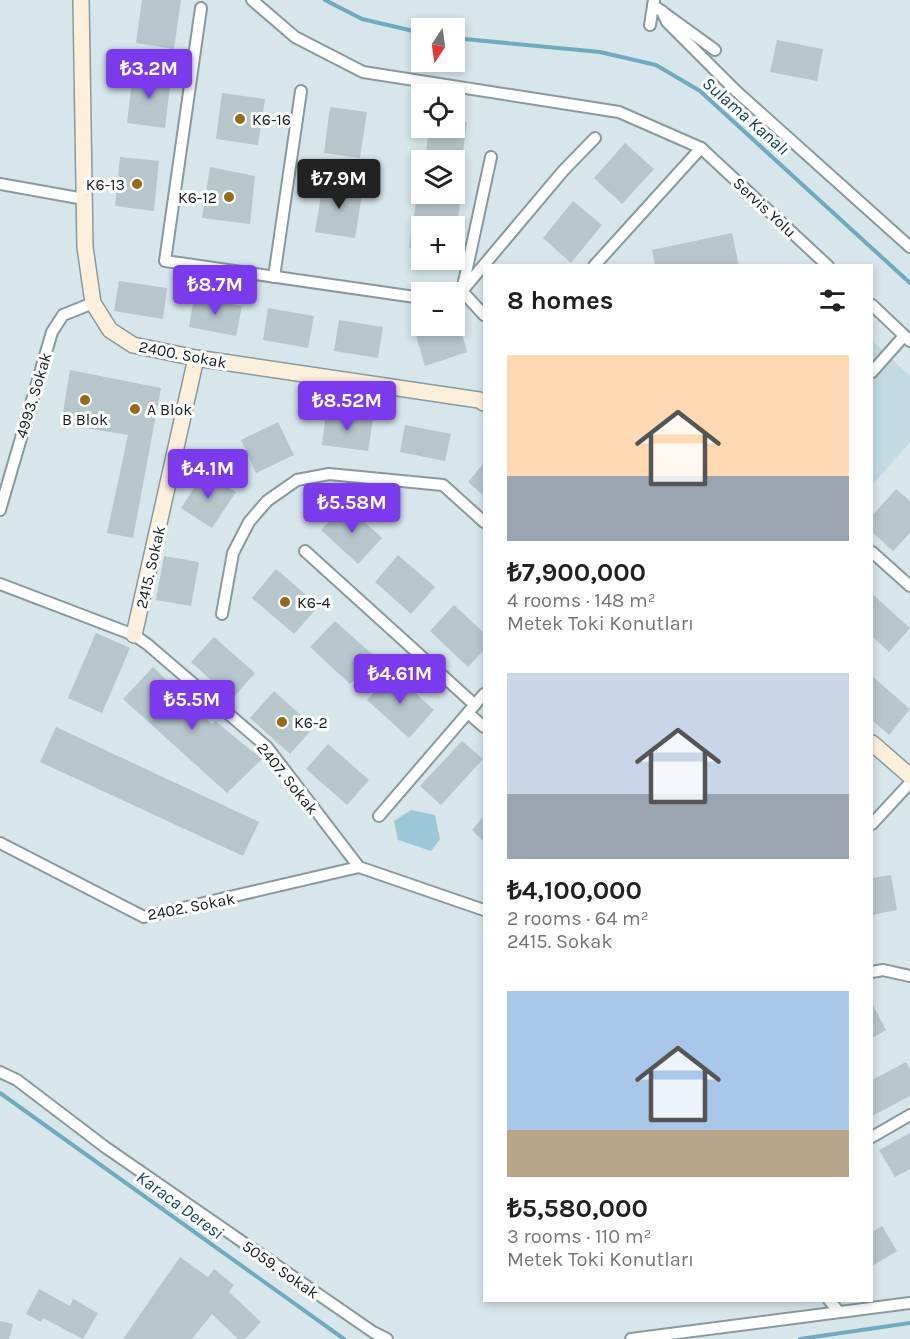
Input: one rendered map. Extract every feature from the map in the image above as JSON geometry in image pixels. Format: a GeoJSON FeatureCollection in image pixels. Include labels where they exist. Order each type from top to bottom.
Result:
{"type":"FeatureCollection","features":[{"type":"Feature","properties":{"kind":"main road","name":"2400. Sokak"},"geometry":{"type":"LineString","coordinates":[[81,0],[85,247],[93,303],[110,330],[133,345],[196,358],[483,399]]}},
{"type":"Feature","properties":{"kind":"main road","name":"2415. Sokak"},"geometry":{"type":"LineString","coordinates":[[134,635],[196,358]]}},
{"type":"Feature","properties":{"kind":"main road"},"geometry":{"type":"LineString","coordinates":[[873,744],[910,776]]}},
{"type":"Feature","properties":{"kind":"street","name":"Servis Yolu"},"geometry":{"type":"LineString","coordinates":[[252,0],[295,37],[363,72],[618,112],[701,148],[826,264]]}},
{"type":"Feature","properties":{"kind":"street"},"geometry":{"type":"LineString","coordinates":[[650,25],[656,5]]}},
{"type":"Feature","properties":{"kind":"street"},"geometry":{"type":"LineString","coordinates":[[656,5],[715,50]]}},
{"type":"Feature","properties":{"kind":"street"},"geometry":{"type":"LineString","coordinates":[[656,5],[667,22],[736,91],[910,247]]}},
{"type":"Feature","properties":{"kind":"street"},"geometry":{"type":"LineString","coordinates":[[201,8],[165,261],[411,297]]}},
{"type":"Feature","properties":{"kind":"street"},"geometry":{"type":"LineString","coordinates":[[274,278],[301,91]]}},
{"type":"Feature","properties":{"kind":"street"},"geometry":{"type":"LineString","coordinates":[[465,284],[563,171],[595,138]]}},
{"type":"Feature","properties":{"kind":"street"},"geometry":{"type":"LineString","coordinates":[[596,264],[701,148]]}},
{"type":"Feature","properties":{"kind":"street"},"geometry":{"type":"LineString","coordinates":[[460,282],[490,157]]}},
{"type":"Feature","properties":{"kind":"street"},"geometry":{"type":"LineString","coordinates":[[0,184],[84,200]]}},
{"type":"Feature","properties":{"kind":"street"},"geometry":{"type":"LineString","coordinates":[[465,298],[483,314]]}},
{"type":"Feature","properties":{"kind":"street","name":"4993. Sokak"},"geometry":{"type":"LineString","coordinates":[[0,510],[52,332],[63,315],[93,303]]}},
{"type":"Feature","properties":{"kind":"street"},"geometry":{"type":"LineString","coordinates":[[873,306],[907,339],[873,371]]}},
{"type":"Feature","properties":{"kind":"street"},"geometry":{"type":"LineString","coordinates":[[222,614],[233,553],[249,522],[267,501],[297,480],[329,474],[444,485],[483,521]]}},
{"type":"Feature","properties":{"kind":"street"},"geometry":{"type":"LineString","coordinates":[[305,550],[472,709],[483,726]]}},
{"type":"Feature","properties":{"kind":"street"},"geometry":{"type":"LineString","coordinates":[[873,553],[910,586]]}},
{"type":"Feature","properties":{"kind":"street","name":"2407. Sokak"},"geometry":{"type":"LineString","coordinates":[[0,584],[134,635],[267,747],[359,867]]}},
{"type":"Feature","properties":{"kind":"street"},"geometry":{"type":"LineString","coordinates":[[379,816],[483,695]]}},
{"type":"Feature","properties":{"kind":"street"},"geometry":{"type":"LineString","coordinates":[[873,823],[910,783]]}},
{"type":"Feature","properties":{"kind":"street","name":"2402. Sokak"},"geometry":{"type":"LineString","coordinates":[[0,843],[144,917],[359,867]]}},
{"type":"Feature","properties":{"kind":"street"},"geometry":{"type":"LineString","coordinates":[[359,867],[483,910]]}},
{"type":"Feature","properties":{"kind":"street"},"geometry":{"type":"LineString","coordinates":[[873,972],[883,970],[910,976]]}},
{"type":"Feature","properties":{"kind":"street","name":"5059. Sokak"},"geometry":{"type":"LineString","coordinates":[[0,1072],[17,1080],[105,1147],[373,1332],[387,1339]]}},
{"type":"Feature","properties":{"kind":"street"},"geometry":{"type":"LineString","coordinates":[[873,1136],[910,1115]]}},
{"type":"Feature","properties":{"kind":"street"},"geometry":{"type":"LineString","coordinates":[[831,1302],[839,1312]]}},
{"type":"Feature","properties":{"kind":"street"},"geometry":{"type":"LineString","coordinates":[[631,1339],[910,1303]]}},
{"type":"Feature","properties":{"kind":"shaded area"},"geometry":{"type":"Polygon","coordinates":[[[873,342],[910,376],[910,442],[873,484],[873,342]]]}},
{"type":"Feature","properties":{"kind":"shaded area"},"geometry":{"type":"Polygon","coordinates":[[[411,810],[435,815],[440,839],[431,851],[398,840],[394,821],[411,810]]]}},
{"type":"Feature","properties":{"kind":"building"},"geometry":{"type":"Polygon","coordinates":[[[142,0],[181,0],[174,49],[136,43],[142,0]]]}},
{"type":"Feature","properties":{"kind":"building"},"geometry":{"type":"Polygon","coordinates":[[[777,40],[823,49],[817,81],[770,72],[777,40]]]}},
{"type":"Feature","properties":{"kind":"building"},"geometry":{"type":"Polygon","coordinates":[[[133,73],[171,78],[165,128],[127,123],[133,73]]]}},
{"type":"Feature","properties":{"kind":"building","name":"K6-16"},"geometry":{"type":"Polygon","coordinates":[[[222,93],[265,99],[258,145],[216,139],[222,93]]]}},
{"type":"Feature","properties":{"kind":"building"},"geometry":{"type":"Polygon","coordinates":[[[330,107],[367,112],[360,158],[324,153],[330,107]]]}},
{"type":"Feature","properties":{"kind":"building"},"geometry":{"type":"Polygon","coordinates":[[[428,138],[465,138],[463,150],[426,150],[428,138]]]}},
{"type":"Feature","properties":{"kind":"building"},"geometry":{"type":"Polygon","coordinates":[[[625,143],[654,169],[622,204],[594,178],[625,143]]]}},
{"type":"Feature","properties":{"kind":"building","name":"K6-13"},"geometry":{"type":"Polygon","coordinates":[[[120,157],[159,161],[154,211],[115,206],[120,157]]]}},
{"type":"Feature","properties":{"kind":"building","name":"K6-12"},"geometry":{"type":"Polygon","coordinates":[[[210,167],[255,176],[250,224],[202,218],[210,167]]]}},
{"type":"Feature","properties":{"kind":"building"},"geometry":{"type":"Polygon","coordinates":[[[323,183],[363,189],[355,238],[315,232],[323,183]]]}},
{"type":"Feature","properties":{"kind":"building"},"geometry":{"type":"Polygon","coordinates":[[[573,201],[602,225],[571,263],[543,238],[573,201]]]}},
{"type":"Feature","properties":{"kind":"building"},"geometry":{"type":"Polygon","coordinates":[[[416,204],[460,204],[458,216],[414,216],[416,204]]]}},
{"type":"Feature","properties":{"kind":"building"},"geometry":{"type":"Polygon","coordinates":[[[732,233],[739,264],[655,264],[652,250],[732,233]]]}},
{"type":"Feature","properties":{"kind":"building"},"geometry":{"type":"Polygon","coordinates":[[[119,281],[167,288],[163,319],[114,311],[119,281]]]}},
{"type":"Feature","properties":{"kind":"building"},"geometry":{"type":"Polygon","coordinates":[[[194,297],[242,306],[236,336],[189,327],[194,297]]]}},
{"type":"Feature","properties":{"kind":"building"},"geometry":{"type":"Polygon","coordinates":[[[268,308],[314,316],[308,348],[263,340],[268,308]]]}},
{"type":"Feature","properties":{"kind":"building"},"geometry":{"type":"Polygon","coordinates":[[[339,320],[383,327],[378,358],[334,351],[339,320]]]}},
{"type":"Feature","properties":{"kind":"building"},"geometry":{"type":"Polygon","coordinates":[[[416,336],[463,336],[467,352],[425,366],[416,336]]]}},
{"type":"Feature","properties":{"kind":"building"},"geometry":{"type":"Polygon","coordinates":[[[70,370],[161,388],[133,538],[107,533],[128,435],[61,424],[70,370]]]}},
{"type":"Feature","properties":{"kind":"building"},"geometry":{"type":"Polygon","coordinates":[[[326,413],[373,419],[368,451],[322,445],[326,413]]]}},
{"type":"Feature","properties":{"kind":"building"},"geometry":{"type":"Polygon","coordinates":[[[278,422],[294,455],[256,473],[241,440],[278,422]]]}},
{"type":"Feature","properties":{"kind":"building"},"geometry":{"type":"Polygon","coordinates":[[[405,425],[451,434],[445,461],[400,452],[405,425]]]}},
{"type":"Feature","properties":{"kind":"building"},"geometry":{"type":"Polygon","coordinates":[[[483,464],[483,495],[468,482],[483,464]]]}},
{"type":"Feature","properties":{"kind":"building"},"geometry":{"type":"Polygon","coordinates":[[[205,472],[236,492],[212,528],[181,508],[205,472]]]}},
{"type":"Feature","properties":{"kind":"building"},"geometry":{"type":"Polygon","coordinates":[[[896,489],[910,501],[910,533],[893,551],[873,533],[873,515],[896,489]]]}},
{"type":"Feature","properties":{"kind":"building"},"geometry":{"type":"Polygon","coordinates":[[[345,504],[382,538],[358,564],[321,530],[345,504]]]}},
{"type":"Feature","properties":{"kind":"building"},"geometry":{"type":"Polygon","coordinates":[[[398,555],[435,587],[411,614],[375,582],[398,555]]]}},
{"type":"Feature","properties":{"kind":"building"},"geometry":{"type":"Polygon","coordinates":[[[164,556],[199,562],[191,606],[156,600],[164,556]]]}},
{"type":"Feature","properties":{"kind":"building","name":"K6-4"},"geometry":{"type":"Polygon","coordinates":[[[276,569],[319,606],[294,634],[252,598],[276,569]]]}},
{"type":"Feature","properties":{"kind":"building"},"geometry":{"type":"Polygon","coordinates":[[[873,595],[910,628],[889,652],[873,637],[873,595]]]}},
{"type":"Feature","properties":{"kind":"building"},"geometry":{"type":"Polygon","coordinates":[[[454,605],[483,632],[483,651],[468,667],[430,631],[454,605]]]}},
{"type":"Feature","properties":{"kind":"building"},"geometry":{"type":"Polygon","coordinates":[[[335,621],[375,657],[350,684],[310,647],[335,621]]]}},
{"type":"Feature","properties":{"kind":"building"},"geometry":{"type":"Polygon","coordinates":[[[96,633],[130,648],[102,713],[68,698],[96,633]]]}},
{"type":"Feature","properties":{"kind":"building"},"geometry":{"type":"Polygon","coordinates":[[[214,637],[255,673],[232,699],[191,662],[214,637]]]}},
{"type":"Feature","properties":{"kind":"building"},"geometry":{"type":"Polygon","coordinates":[[[153,667],[212,724],[215,721],[262,759],[227,793],[123,699],[153,667]]]}},
{"type":"Feature","properties":{"kind":"building"},"geometry":{"type":"Polygon","coordinates":[[[392,672],[434,710],[409,738],[367,700],[392,672]]]}},
{"type":"Feature","properties":{"kind":"building"},"geometry":{"type":"Polygon","coordinates":[[[873,677],[910,709],[889,735],[873,721],[873,677]]]}},
{"type":"Feature","properties":{"kind":"building","name":"K6-2"},"geometry":{"type":"Polygon","coordinates":[[[274,691],[314,727],[290,754],[250,718],[274,691]]]}},
{"type":"Feature","properties":{"kind":"building"},"geometry":{"type":"Polygon","coordinates":[[[56,727],[259,822],[243,856],[40,762],[56,727]]]}},
{"type":"Feature","properties":{"kind":"building"},"geometry":{"type":"Polygon","coordinates":[[[462,741],[483,759],[441,805],[420,786],[462,741]]]}},
{"type":"Feature","properties":{"kind":"building"},"geometry":{"type":"Polygon","coordinates":[[[328,744],[369,780],[347,805],[306,769],[328,744]]]}},
{"type":"Feature","properties":{"kind":"building"},"geometry":{"type":"Polygon","coordinates":[[[483,817],[483,841],[472,830],[483,817]]]}},
{"type":"Feature","properties":{"kind":"building"},"geometry":{"type":"Polygon","coordinates":[[[891,875],[897,910],[873,915],[873,878],[891,875]]]}},
{"type":"Feature","properties":{"kind":"building"},"geometry":{"type":"Polygon","coordinates":[[[873,1005],[886,1030],[873,1037],[873,1005]]]}},
{"type":"Feature","properties":{"kind":"building"},"geometry":{"type":"Polygon","coordinates":[[[906,1062],[910,1069],[910,1096],[873,1115],[873,1079],[906,1062]]]}},
{"type":"Feature","properties":{"kind":"building"},"geometry":{"type":"Polygon","coordinates":[[[910,1133],[910,1169],[895,1177],[879,1150],[910,1133]]]}},
{"type":"Feature","properties":{"kind":"building"},"geometry":{"type":"Polygon","coordinates":[[[882,1226],[897,1251],[873,1265],[873,1231],[882,1226]]]}},
{"type":"Feature","properties":{"kind":"building"},"geometry":{"type":"Polygon","coordinates":[[[180,1257],[208,1277],[214,1269],[234,1285],[229,1292],[261,1322],[245,1339],[238,1339],[212,1314],[192,1339],[123,1339],[180,1257]]]}},
{"type":"Feature","properties":{"kind":"building"},"geometry":{"type":"Polygon","coordinates":[[[39,1289],[70,1306],[73,1299],[98,1313],[83,1339],[43,1318],[41,1322],[26,1314],[39,1289]]]}},
{"type":"Feature","properties":{"kind":"building"},"geometry":{"type":"Polygon","coordinates":[[[0,1321],[13,1324],[9,1339],[0,1339],[0,1321]]]}},
{"type":"Feature","properties":{"kind":"waterway","name":"Sulama Kanalı"},"geometry":{"type":"LineString","coordinates":[[325,0],[362,19],[411,30]]}},
{"type":"Feature","properties":{"kind":"waterway","name":"Sulama Kanalı"},"geometry":{"type":"LineString","coordinates":[[465,39],[600,52],[656,65],[700,91],[910,283]]}},
{"type":"Feature","properties":{"kind":"waterway","name":"Karaca Deresi"},"geometry":{"type":"LineString","coordinates":[[0,1093],[344,1339]]}},
{"type":"Feature","properties":{"kind":"waterway","name":"Karaca Deresi"},"geometry":{"type":"LineString","coordinates":[[800,1339],[910,1323]]}},
{"type":"Feature","properties":{"kind":"place","name":"K6-16"},"geometry":{"type":"Point","coordinates":[240,119]}},
{"type":"Feature","properties":{"kind":"place","name":"K6-13"},"geometry":{"type":"Point","coordinates":[137,184]}},
{"type":"Feature","properties":{"kind":"place","name":"K6-12"},"geometry":{"type":"Point","coordinates":[229,197]}},
{"type":"Feature","properties":{"kind":"place","name":"B Blok"},"geometry":{"type":"Point","coordinates":[85,400]}},
{"type":"Feature","properties":{"kind":"place","name":"A Blok"},"geometry":{"type":"Point","coordinates":[135,409]}},
{"type":"Feature","properties":{"kind":"place","name":"K6-4"},"geometry":{"type":"Point","coordinates":[285,602]}},
{"type":"Feature","properties":{"kind":"place","name":"K6-2"},"geometry":{"type":"Point","coordinates":[282,722]}}]}
